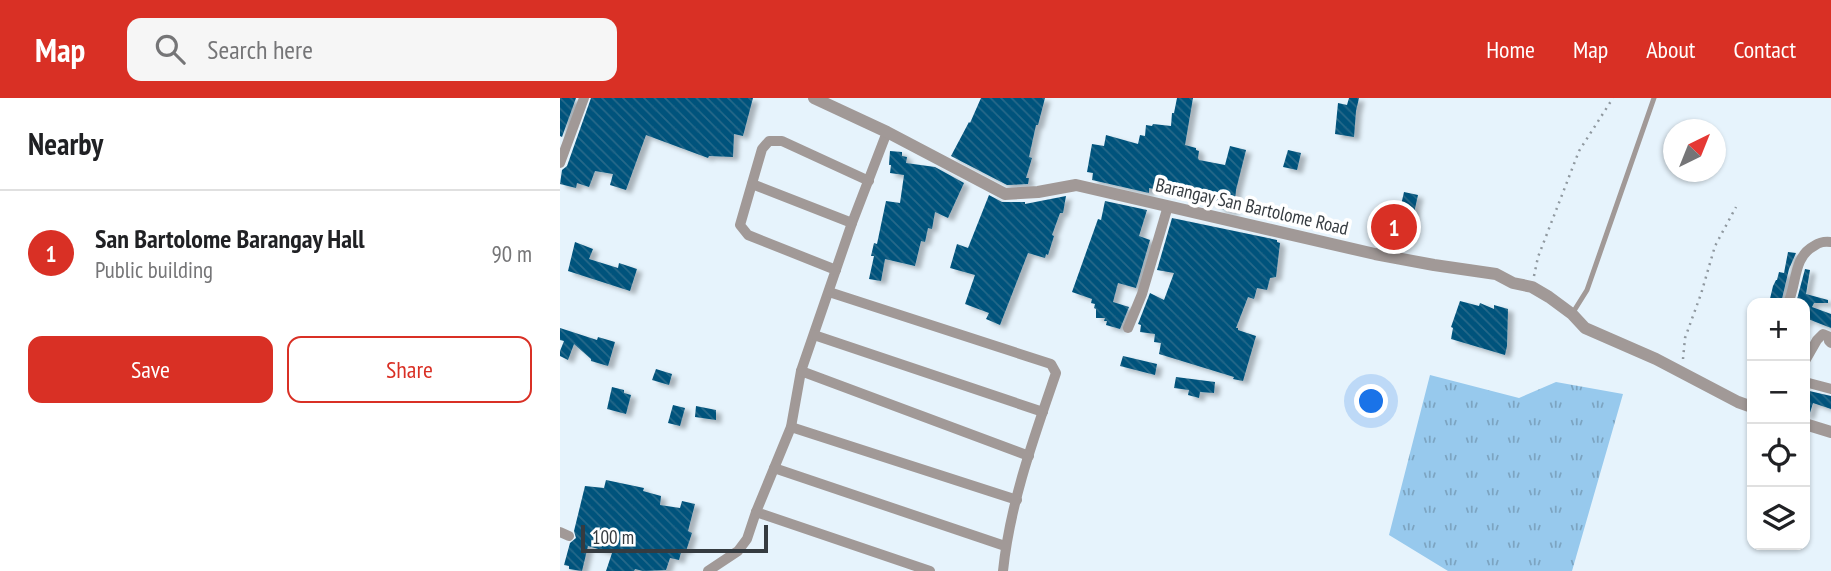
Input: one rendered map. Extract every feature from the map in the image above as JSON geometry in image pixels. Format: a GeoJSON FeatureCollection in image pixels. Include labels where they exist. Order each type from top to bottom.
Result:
{"type":"FeatureCollection","features":[{"type":"Feature","properties":{"kind":"street"},"geometry":{"type":"LineString","coordinates":[[560,163],[584,98]]}},
{"type":"Feature","properties":{"kind":"street","name":"Barangay San Bartolome Road"},"geometry":{"type":"LineString","coordinates":[[814,98],[887,132],[1005,194],[1038,192],[1076,185],[1375,254],[1496,274],[1513,283],[1532,287],[1549,297],[1572,314],[1585,328],[1656,359],[1747,405]]}},
{"type":"Feature","properties":{"kind":"street"},"geometry":{"type":"LineString","coordinates":[[708,571],[738,551],[747,539],[791,427],[801,371],[852,223],[887,132]]}},
{"type":"Feature","properties":{"kind":"street"},"geometry":{"type":"LineString","coordinates":[[836,270],[748,235],[740,225],[762,149],[769,141],[782,141],[869,181]]}},
{"type":"Feature","properties":{"kind":"street"},"geometry":{"type":"LineString","coordinates":[[752,184],[852,223]]}},
{"type":"Feature","properties":{"kind":"street"},"geometry":{"type":"LineString","coordinates":[[1128,328],[1142,294],[1168,206]]}},
{"type":"Feature","properties":{"kind":"street"},"geometry":{"type":"LineString","coordinates":[[1789,298],[1802,256],[1817,244],[1831,242]]}},
{"type":"Feature","properties":{"kind":"street"},"geometry":{"type":"LineString","coordinates":[[829,292],[1051,364],[1056,373],[1017,500],[1005,546],[1003,571]]}},
{"type":"Feature","properties":{"kind":"street"},"geometry":{"type":"LineString","coordinates":[[1810,352],[1823,334],[1830,337],[1831,343]]}},
{"type":"Feature","properties":{"kind":"street"},"geometry":{"type":"LineString","coordinates":[[814,335],[1043,412]]}},
{"type":"Feature","properties":{"kind":"street"},"geometry":{"type":"LineString","coordinates":[[801,371],[1029,456]]}},
{"type":"Feature","properties":{"kind":"street"},"geometry":{"type":"LineString","coordinates":[[1810,383],[1831,389]]}},
{"type":"Feature","properties":{"kind":"street"},"geometry":{"type":"LineString","coordinates":[[1810,426],[1831,432]]}},
{"type":"Feature","properties":{"kind":"street"},"geometry":{"type":"LineString","coordinates":[[791,427],[1017,500]]}},
{"type":"Feature","properties":{"kind":"street"},"geometry":{"type":"LineString","coordinates":[[774,468],[1005,546]]}},
{"type":"Feature","properties":{"kind":"street"},"geometry":{"type":"LineString","coordinates":[[756,512],[930,571]]}},
{"type":"Feature","properties":{"kind":"lane"},"geometry":{"type":"LineString","coordinates":[[1572,314],[1587,290],[1654,98]]}},
{"type":"Feature","properties":{"kind":"path"},"geometry":{"type":"LineString","coordinates":[[1532,287],[1538,257],[1579,151],[1613,98]]}},
{"type":"Feature","properties":{"kind":"path"},"geometry":{"type":"LineString","coordinates":[[1681,372],[1685,338],[1715,246],[1736,207]]}},
{"type":"Feature","properties":{"kind":"green space"},"geometry":{"type":"Polygon","coordinates":[[[1430,375],[1519,398],[1556,382],[1623,394],[1572,571],[1448,571],[1389,535],[1430,375]]]}},
{"type":"Feature","properties":{"kind":"building"},"geometry":{"type":"Polygon","coordinates":[[[560,98],[576,98],[562,137],[560,136],[560,98]]]}},
{"type":"Feature","properties":{"kind":"building"},"geometry":{"type":"Polygon","coordinates":[[[591,98],[753,98],[743,136],[734,134],[733,157],[708,158],[646,135],[626,190],[610,185],[613,174],[595,171],[589,187],[577,183],[576,188],[560,184],[562,170],[567,166],[591,98]]]}},
{"type":"Feature","properties":{"kind":"building"},"geometry":{"type":"Polygon","coordinates":[[[981,98],[1045,98],[1029,157],[1032,158],[1026,178],[1029,178],[1028,184],[1007,185],[951,156],[981,98]]]}},
{"type":"Feature","properties":{"kind":"building"},"geometry":{"type":"Polygon","coordinates":[[[1177,98],[1193,98],[1185,145],[1199,151],[1199,160],[1225,165],[1230,146],[1246,150],[1236,190],[1234,212],[1219,209],[1219,204],[1190,196],[1149,188],[1149,193],[1092,180],[1093,173],[1087,172],[1092,144],[1104,146],[1106,135],[1138,144],[1140,135],[1145,136],[1146,125],[1171,126],[1177,98]]]}},
{"type":"Feature","properties":{"kind":"building"},"geometry":{"type":"Polygon","coordinates":[[[1349,98],[1359,98],[1354,137],[1335,134],[1338,103],[1347,105],[1349,98]]]}},
{"type":"Feature","properties":{"kind":"building"},"geometry":{"type":"Polygon","coordinates":[[[1288,150],[1301,153],[1297,170],[1283,167],[1288,150]]]}},
{"type":"Feature","properties":{"kind":"building"},"geometry":{"type":"Polygon","coordinates":[[[890,151],[902,152],[902,156],[907,157],[906,163],[935,167],[964,183],[948,218],[935,212],[932,229],[928,228],[925,242],[921,241],[915,266],[885,259],[881,281],[869,279],[874,256],[871,256],[874,243],[877,244],[886,201],[900,203],[904,175],[890,173],[890,151]]]}},
{"type":"Feature","properties":{"kind":"building"},"geometry":{"type":"Polygon","coordinates":[[[1404,192],[1418,195],[1408,240],[1403,238],[1401,246],[1392,244],[1404,192]]]}},
{"type":"Feature","properties":{"kind":"building"},"geometry":{"type":"Polygon","coordinates":[[[989,195],[1002,202],[1025,204],[1066,196],[1048,255],[1046,254],[1045,258],[1028,253],[1000,325],[986,319],[989,313],[965,304],[975,275],[950,268],[957,244],[968,248],[989,195]]]}},
{"type":"Feature","properties":{"kind":"building"},"geometry":{"type":"Polygon","coordinates":[[[1105,201],[1147,210],[1139,236],[1150,240],[1136,288],[1118,283],[1113,302],[1129,307],[1120,329],[1106,325],[1105,318],[1096,318],[1092,299],[1072,292],[1098,219],[1101,220],[1105,201]]]}},
{"type":"Feature","properties":{"kind":"building"},"geometry":{"type":"Polygon","coordinates":[[[1172,218],[1277,240],[1280,243],[1276,277],[1270,278],[1267,290],[1257,288],[1254,299],[1248,297],[1236,328],[1256,336],[1243,381],[1159,354],[1161,343],[1154,342],[1155,334],[1140,332],[1141,325],[1138,324],[1150,293],[1164,300],[1174,273],[1157,270],[1172,218]]]}},
{"type":"Feature","properties":{"kind":"building"},"geometry":{"type":"Polygon","coordinates":[[[575,242],[593,249],[589,259],[618,268],[619,263],[637,269],[630,291],[568,271],[575,242]]]}},
{"type":"Feature","properties":{"kind":"building"},"geometry":{"type":"Polygon","coordinates":[[[1788,252],[1796,253],[1782,298],[1770,298],[1779,272],[1784,273],[1788,252]]]}},
{"type":"Feature","properties":{"kind":"building"},"geometry":{"type":"Polygon","coordinates":[[[1805,269],[1810,270],[1806,294],[1828,300],[1828,303],[1814,303],[1812,307],[1831,314],[1831,328],[1810,320],[1810,298],[1797,298],[1805,269]]]}},
{"type":"Feature","properties":{"kind":"building"},"geometry":{"type":"Polygon","coordinates":[[[1460,301],[1479,306],[1480,303],[1494,309],[1494,305],[1508,309],[1505,355],[1451,339],[1451,327],[1460,301]]]}},
{"type":"Feature","properties":{"kind":"building"},"geometry":{"type":"Polygon","coordinates":[[[560,328],[597,340],[598,337],[615,342],[608,366],[591,361],[574,344],[568,360],[560,356],[564,341],[560,340],[560,328]]]}},
{"type":"Feature","properties":{"kind":"building"},"geometry":{"type":"Polygon","coordinates":[[[1123,356],[1157,364],[1155,375],[1120,366],[1123,356]]]}},
{"type":"Feature","properties":{"kind":"building"},"geometry":{"type":"Polygon","coordinates":[[[656,369],[672,374],[669,385],[652,380],[656,369]]]}},
{"type":"Feature","properties":{"kind":"building"},"geometry":{"type":"Polygon","coordinates":[[[1176,377],[1215,382],[1214,393],[1200,392],[1199,398],[1188,395],[1189,390],[1174,388],[1176,377]]]}},
{"type":"Feature","properties":{"kind":"building"},"geometry":{"type":"Polygon","coordinates":[[[612,387],[631,395],[626,414],[607,409],[612,387]]]}},
{"type":"Feature","properties":{"kind":"building"},"geometry":{"type":"Polygon","coordinates":[[[1810,391],[1831,396],[1831,409],[1813,403],[1810,413],[1810,391]]]}},
{"type":"Feature","properties":{"kind":"building"},"geometry":{"type":"Polygon","coordinates":[[[673,405],[685,408],[680,426],[668,423],[673,405]]]}},
{"type":"Feature","properties":{"kind":"building"},"geometry":{"type":"Polygon","coordinates":[[[696,406],[716,410],[716,420],[695,417],[696,406]]]}},
{"type":"Feature","properties":{"kind":"building"},"geometry":{"type":"Polygon","coordinates":[[[606,480],[644,488],[643,491],[661,496],[660,505],[680,508],[682,501],[695,504],[688,531],[692,533],[686,551],[682,549],[679,560],[670,558],[666,570],[606,571],[612,553],[588,546],[582,571],[569,569],[569,566],[564,565],[570,543],[576,538],[574,531],[585,486],[604,488],[606,480]]]}},
{"type":"Feature","properties":{"kind":"place","name":"San Bartolome Barangay Hall"},"geometry":{"type":"Point","coordinates":[1394,227]}}]}
